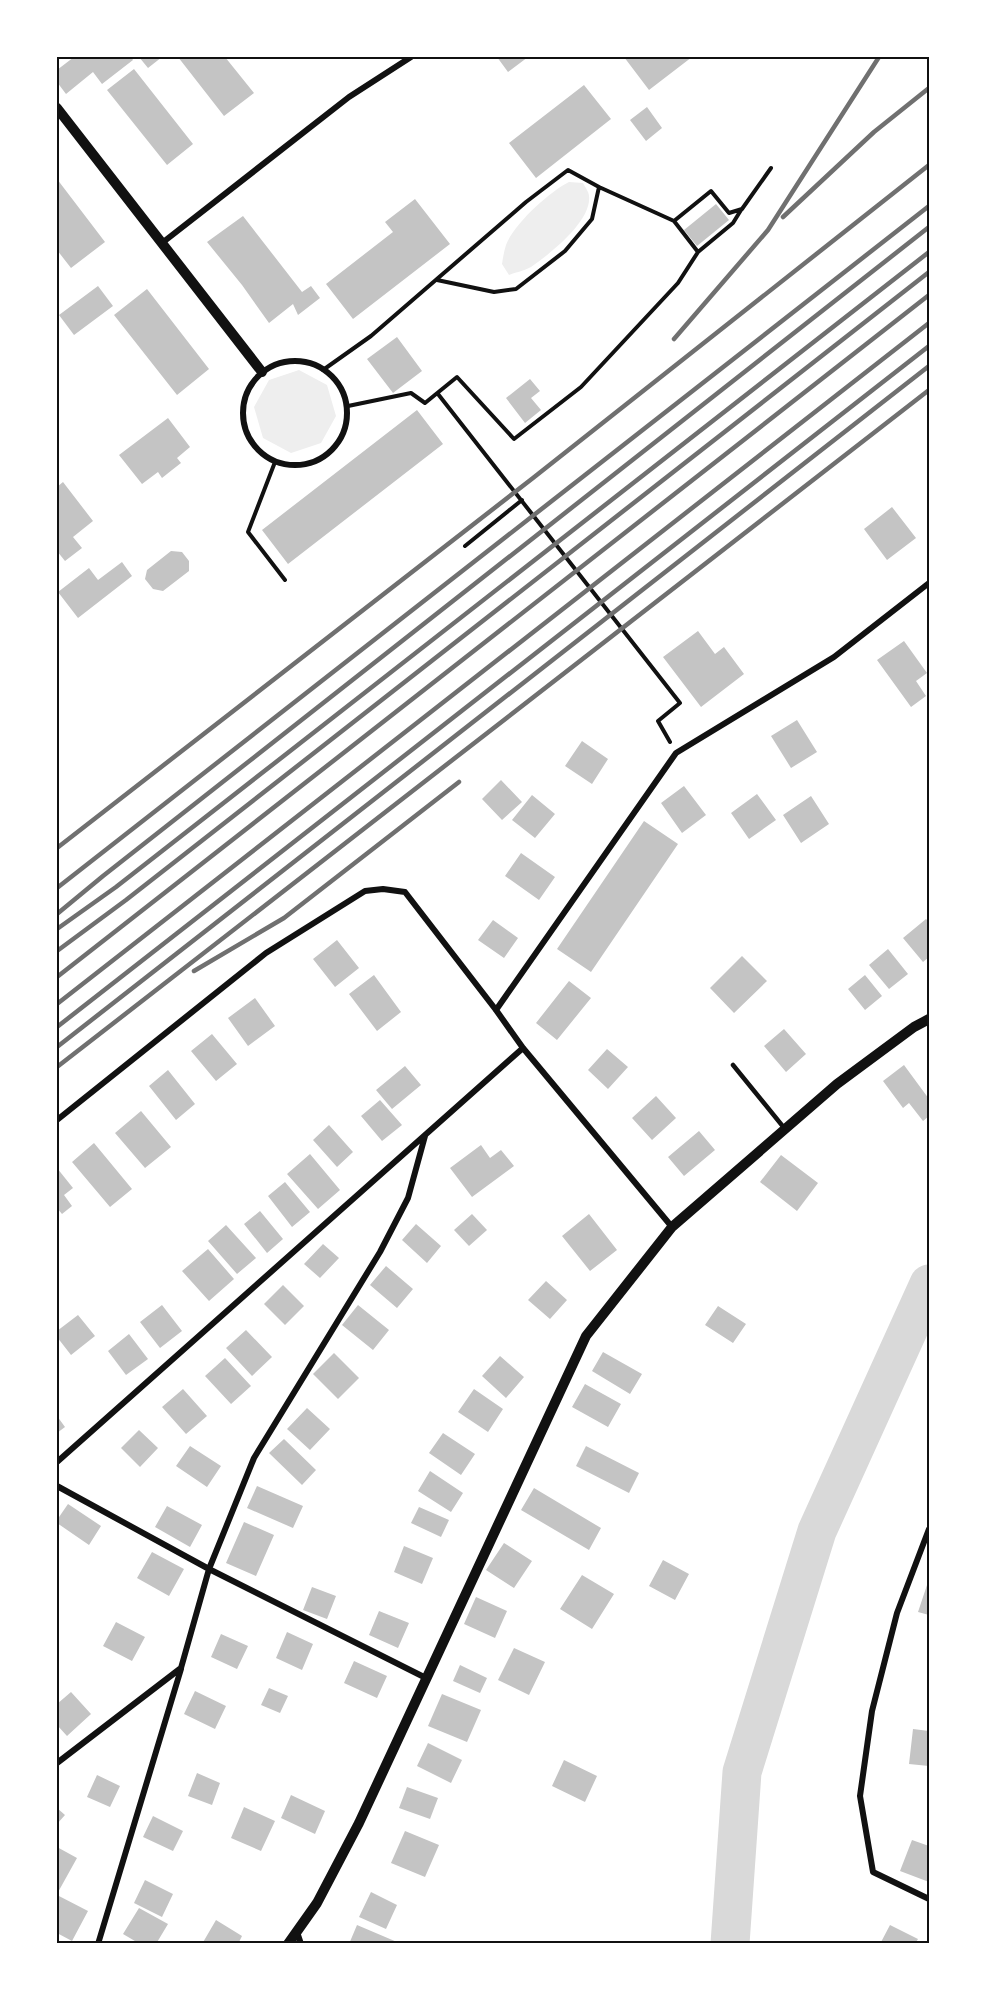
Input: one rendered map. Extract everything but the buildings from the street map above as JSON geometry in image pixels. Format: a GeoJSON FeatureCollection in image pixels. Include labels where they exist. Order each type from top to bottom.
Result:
{"type":"FeatureCollection","features":[{"type":"Feature","properties":{"kind":"street"},"geometry":{"type":"LineString","coordinates":[[162,243],[349,97],[411,57]]}},
{"type":"Feature","properties":{"kind":"street"},"geometry":{"type":"LineString","coordinates":[[57,108],[262,372]]}},
{"type":"Feature","properties":{"kind":"street"},"geometry":{"type":"LineString","coordinates":[[288,361],[315,364],[323,370],[337,381],[348,406],[344,433],[328,455],[302,466],[275,462],[253,446],[243,421],[246,393],[262,372],[288,361]]}},
{"type":"Feature","properties":{"kind":"street"},"geometry":{"type":"LineString","coordinates":[[496,1010],[676,753],[834,657],[929,583]]}},
{"type":"Feature","properties":{"kind":"street"},"geometry":{"type":"LineString","coordinates":[[57,1120],[266,953],[365,891],[383,889],[405,892],[523,1048],[672,1227]]}},
{"type":"Feature","properties":{"kind":"street"},"geometry":{"type":"LineString","coordinates":[[288,1944],[317,1904],[359,1823],[586,1336],[672,1227],[837,1084],[929,1018]]}},
{"type":"Feature","properties":{"kind":"street"},"geometry":{"type":"LineString","coordinates":[[57,1462],[523,1048]]}},
{"type":"Feature","properties":{"kind":"street"},"geometry":{"type":"LineString","coordinates":[[99,1944],[209,1569],[254,1458],[380,1252],[408,1198],[425,1136]]}},
{"type":"Feature","properties":{"kind":"street"},"geometry":{"type":"LineString","coordinates":[[57,1486],[209,1569],[426,1678]]}},
{"type":"Feature","properties":{"kind":"street"},"geometry":{"type":"LineString","coordinates":[[929,1528],[897,1613],[872,1711],[860,1796],[873,1872],[929,1899]]}},
{"type":"Feature","properties":{"kind":"street"},"geometry":{"type":"LineString","coordinates":[[57,1763],[181,1668]]}},
{"type":"Feature","properties":{"kind":"street"},"geometry":{"type":"LineString","coordinates":[[297,1932],[301,1944]]}},
{"type":"Feature","properties":{"kind":"lane"},"geometry":{"type":"LineString","coordinates":[[733,1065],[785,1129]]}},
{"type":"Feature","properties":{"kind":"path"},"geometry":{"type":"LineString","coordinates":[[348,406],[411,393],[425,403],[457,377],[514,439],[581,387],[678,283],[698,252],[733,223],[771,168]]}},
{"type":"Feature","properties":{"kind":"path"},"geometry":{"type":"LineString","coordinates":[[323,370],[371,336],[526,202],[568,170],[599,187],[674,221],[698,252]]}},
{"type":"Feature","properties":{"kind":"path"},"geometry":{"type":"LineString","coordinates":[[437,280],[494,292],[516,289],[565,251],[592,219],[599,187]]}},
{"type":"Feature","properties":{"kind":"path"},"geometry":{"type":"LineString","coordinates":[[674,221],[711,191],[727,214],[742,209]]}},
{"type":"Feature","properties":{"kind":"path"},"geometry":{"type":"LineString","coordinates":[[438,394],[680,703],[658,721],[676,753]]}},
{"type":"Feature","properties":{"kind":"path"},"geometry":{"type":"LineString","coordinates":[[275,462],[248,532],[285,580]]}},
{"type":"Feature","properties":{"kind":"path"},"geometry":{"type":"LineString","coordinates":[[465,546],[522,500]]}},
{"type":"Feature","properties":{"kind":"shaded area"},"geometry":{"type":"Polygon","coordinates":[[[569,182],[583,183],[588,191],[588,206],[584,216],[568,236],[548,254],[526,270],[509,275],[502,264],[505,247],[510,237],[533,209],[569,182]]]}},
{"type":"Feature","properties":{"kind":"shaded area"},"geometry":{"type":"Polygon","coordinates":[[[299,370],[327,385],[336,416],[321,443],[291,453],[263,438],[254,407],[269,380],[299,370]]]}},
{"type":"Feature","properties":{"kind":"waterway"},"geometry":{"type":"LineString","coordinates":[[730,1944],[742,1772],[817,1531],[929,1284]]}},
{"type":"Feature","properties":{"kind":"railway"},"geometry":{"type":"LineString","coordinates":[[674,339],[768,230],[879,57]]}},
{"type":"Feature","properties":{"kind":"railway"},"geometry":{"type":"LineString","coordinates":[[783,217],[874,132],[929,88]]}},
{"type":"Feature","properties":{"kind":"railway"},"geometry":{"type":"LineString","coordinates":[[57,848],[533,478],[929,165]]}},
{"type":"Feature","properties":{"kind":"railway"},"geometry":{"type":"LineString","coordinates":[[57,888],[929,206]]}},
{"type":"Feature","properties":{"kind":"railway"},"geometry":{"type":"LineString","coordinates":[[57,914],[929,227]]}},
{"type":"Feature","properties":{"kind":"railway"},"geometry":{"type":"LineString","coordinates":[[57,929],[116,887],[929,252]]}},
{"type":"Feature","properties":{"kind":"railway"},"geometry":{"type":"LineString","coordinates":[[57,951],[126,900],[929,272]]}},
{"type":"Feature","properties":{"kind":"railway"},"geometry":{"type":"LineString","coordinates":[[57,977],[929,295]]}},
{"type":"Feature","properties":{"kind":"railway"},"geometry":{"type":"LineString","coordinates":[[57,1004],[929,323]]}},
{"type":"Feature","properties":{"kind":"railway"},"geometry":{"type":"LineString","coordinates":[[57,1027],[929,346]]}},
{"type":"Feature","properties":{"kind":"railway"},"geometry":{"type":"LineString","coordinates":[[57,1047],[929,366]]}},
{"type":"Feature","properties":{"kind":"railway"},"geometry":{"type":"LineString","coordinates":[[57,1067],[929,390]]}},
{"type":"Feature","properties":{"kind":"railway"},"geometry":{"type":"LineString","coordinates":[[194,971],[284,918],[459,782]]}}]}
